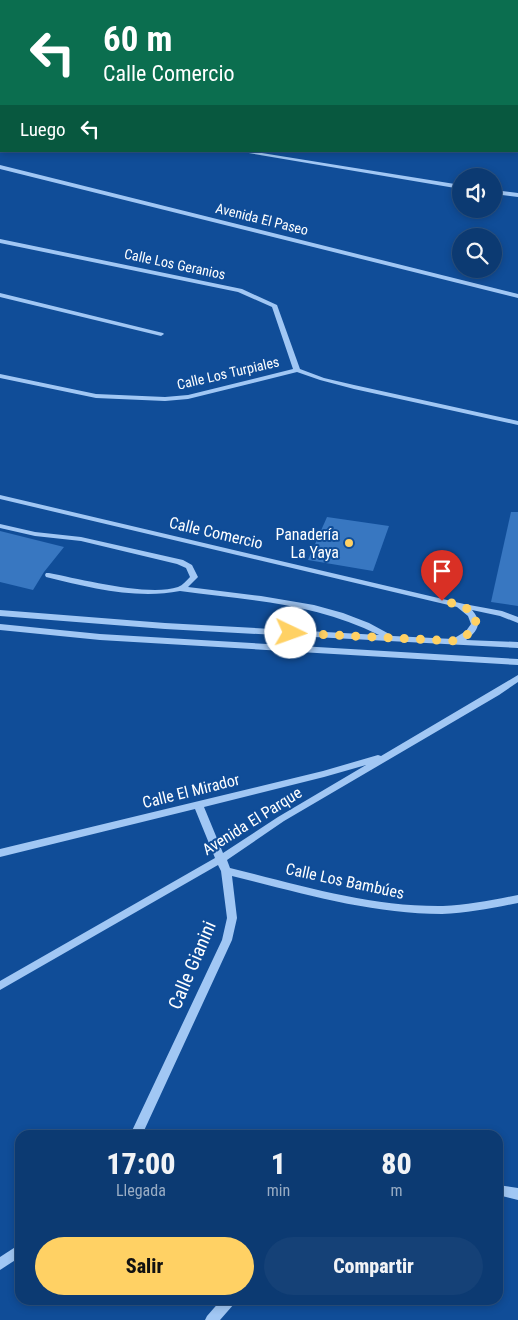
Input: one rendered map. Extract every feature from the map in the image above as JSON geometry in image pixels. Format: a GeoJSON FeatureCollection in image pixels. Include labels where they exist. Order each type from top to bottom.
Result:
{"type":"FeatureCollection","features":[{"type":"Feature","properties":{"kind":"street"},"geometry":{"type":"LineString","coordinates":[[244,152],[307,164],[452,186]]}},
{"type":"Feature","properties":{"kind":"street","name":"Avenida El Paseo"},"geometry":{"type":"LineString","coordinates":[[0,167],[518,296]]}},
{"type":"Feature","properties":{"kind":"street"},"geometry":{"type":"LineString","coordinates":[[502,193],[518,195]]}},
{"type":"Feature","properties":{"kind":"street","name":"Calle Los Geranios"},"geometry":{"type":"LineString","coordinates":[[0,241],[240,290],[260,298],[275,306],[297,370]]}},
{"type":"Feature","properties":{"kind":"street"},"geometry":{"type":"LineString","coordinates":[[0,295],[161,334]]}},
{"type":"Feature","properties":{"kind":"street","name":"Calle Los Turpiales"},"geometry":{"type":"LineString","coordinates":[[0,376],[96,396],[165,399],[195,395],[297,370],[354,387],[518,423]]}},
{"type":"Feature","properties":{"kind":"street","name":"Calle Comercio"},"geometry":{"type":"LineString","coordinates":[[0,498],[502,614],[518,620]]}},
{"type":"Feature","properties":{"kind":"street"},"geometry":{"type":"LineString","coordinates":[[0,526],[35,534],[73,538],[180,562],[189,567],[194,577],[180,589]]}},
{"type":"Feature","properties":{"kind":"street"},"geometry":{"type":"LineString","coordinates":[[49,575],[130,590],[165,591],[180,589],[312,606],[359,621],[392,638]]}},
{"type":"Feature","properties":{"kind":"street"},"geometry":{"type":"LineString","coordinates":[[456,641],[473,632],[475,624],[475,617],[470,610],[460,605]]}},
{"type":"Feature","properties":{"kind":"street"},"geometry":{"type":"LineString","coordinates":[[0,613],[164,626],[518,645]]}},
{"type":"Feature","properties":{"kind":"street"},"geometry":{"type":"LineString","coordinates":[[0,627],[100,637],[518,662]]}},
{"type":"Feature","properties":{"kind":"street","name":"Avenida El Parque"},"geometry":{"type":"LineString","coordinates":[[0,986],[220,859],[281,819],[496,693],[518,678]]}},
{"type":"Feature","properties":{"kind":"street","name":"Calle El Mirador"},"geometry":{"type":"LineString","coordinates":[[0,853],[198,806],[324,774],[388,755]]}},
{"type":"Feature","properties":{"kind":"street","name":"Calle Gianini"},"geometry":{"type":"LineString","coordinates":[[138,1130],[227,940],[232,918],[226,871],[198,806]]}},
{"type":"Feature","properties":{"kind":"street","name":"Calle Los Bambúes"},"geometry":{"type":"LineString","coordinates":[[226,871],[360,903],[424,911],[462,910],[493,906],[518,899]]}},
{"type":"Feature","properties":{"kind":"street"},"geometry":{"type":"LineString","coordinates":[[503,1191],[518,1194]]}},
{"type":"Feature","properties":{"kind":"street"},"geometry":{"type":"LineString","coordinates":[[0,1264],[15,1254]]}},
{"type":"Feature","properties":{"kind":"street"},"geometry":{"type":"LineString","coordinates":[[212,1320],[225,1305]]}},
{"type":"Feature","properties":{"kind":"building"},"geometry":{"type":"Polygon","coordinates":[[[511,512],[518,512],[518,606],[491,602],[511,512]]]}},
{"type":"Feature","properties":{"kind":"building","name":"Panadería La Yaya"},"geometry":{"type":"Polygon","coordinates":[[[327,517],[389,526],[373,571],[308,560],[327,517]]]}},
{"type":"Feature","properties":{"kind":"building"},"geometry":{"type":"Polygon","coordinates":[[[0,531],[64,547],[44,572],[33,590],[0,582],[0,531]]]}},
{"type":"Feature","properties":{"kind":"place","name":"Panadería La Yaya"},"geometry":{"type":"Point","coordinates":[349,543]}},
{"type":"Feature","properties":{"kind":"route"},"geometry":{"type":"LineString","coordinates":[[291,633],[456,641],[473,632],[475,617],[470,610],[460,605],[442,601]]}}]}
